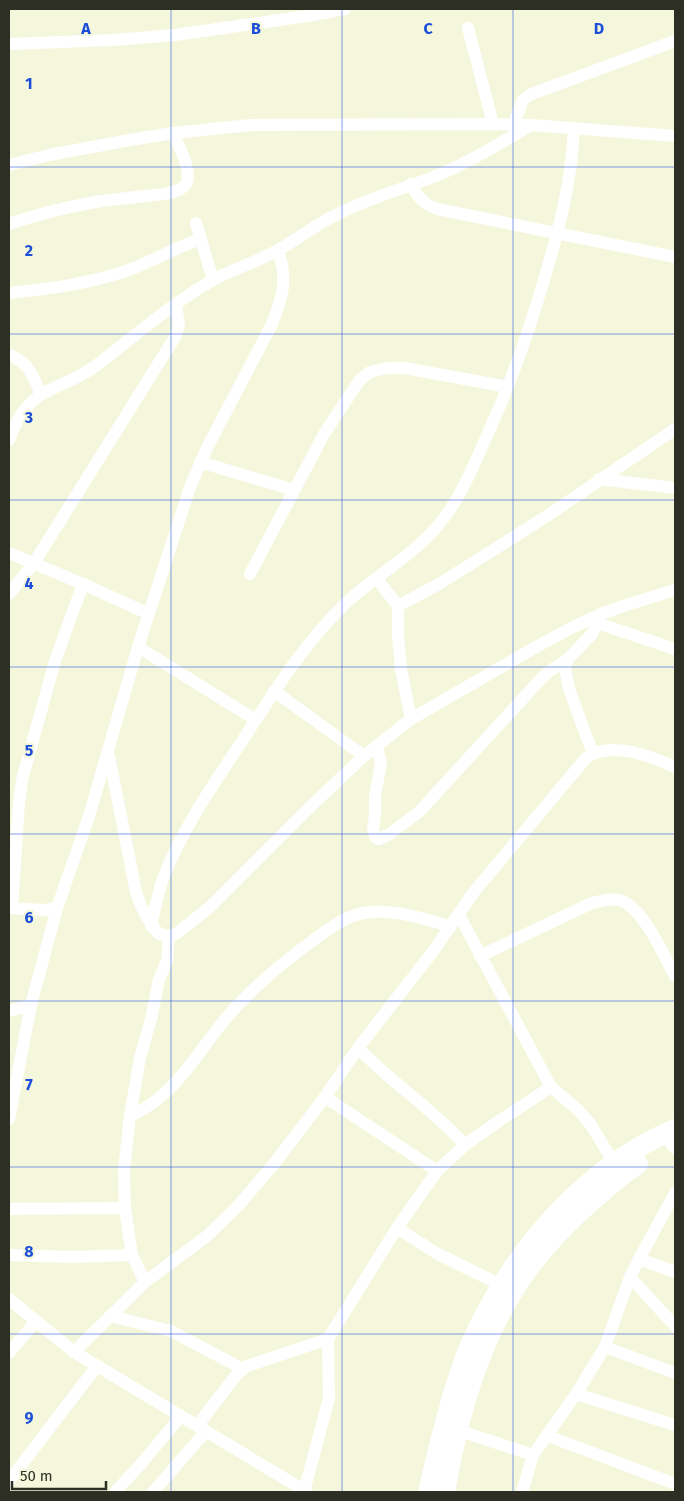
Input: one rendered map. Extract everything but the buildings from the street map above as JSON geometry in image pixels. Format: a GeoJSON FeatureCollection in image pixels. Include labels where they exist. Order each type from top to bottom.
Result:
{"type":"FeatureCollection","features":[{"type":"Feature","properties":{"kind":"main road"},"geometry":{"type":"LineString","coordinates":[[428,1492],[447,1412],[467,1353],[501,1285],[533,1239],[576,1195],[614,1163],[658,1136],[674,1141]]}},
{"type":"Feature","properties":{"kind":"main road"},"geometry":{"type":"LineString","coordinates":[[445,1492],[457,1430],[480,1360],[509,1299],[525,1273],[566,1224],[619,1176],[674,1141]]}},
{"type":"Feature","properties":{"kind":"street"},"geometry":{"type":"LineString","coordinates":[[9,44],[113,40],[175,35],[345,9]]}},
{"type":"Feature","properties":{"kind":"street"},"geometry":{"type":"LineString","coordinates":[[468,28],[493,124]]}},
{"type":"Feature","properties":{"kind":"street"},"geometry":{"type":"LineString","coordinates":[[513,125],[523,100],[528,95],[675,41]]}},
{"type":"Feature","properties":{"kind":"street"},"geometry":{"type":"LineString","coordinates":[[9,165],[83,148],[173,133],[250,125],[493,124],[675,136]]}},
{"type":"Feature","properties":{"kind":"street"},"geometry":{"type":"LineString","coordinates":[[9,440],[23,411],[33,400],[92,368],[176,305],[213,280],[278,251],[334,215],[467,162],[531,126]]}},
{"type":"Feature","properties":{"kind":"street"},"geometry":{"type":"LineString","coordinates":[[151,926],[159,890],[172,858],[218,778],[274,691],[326,624],[348,602],[405,558],[435,529],[453,506],[465,485],[508,388],[532,322],[558,233],[570,174],[574,129]]}},
{"type":"Feature","properties":{"kind":"street"},"geometry":{"type":"LineString","coordinates":[[9,224],[90,203],[158,195],[181,188],[186,184],[188,176],[184,158],[173,133]]}},
{"type":"Feature","properties":{"kind":"street"},"geometry":{"type":"LineString","coordinates":[[410,184],[421,200],[432,207],[675,257]]}},
{"type":"Feature","properties":{"kind":"street"},"geometry":{"type":"LineString","coordinates":[[196,223],[213,280]]}},
{"type":"Feature","properties":{"kind":"street"},"geometry":{"type":"LineString","coordinates":[[9,293],[55,289],[99,279],[138,266],[200,239]]}},
{"type":"Feature","properties":{"kind":"street"},"geometry":{"type":"LineString","coordinates":[[9,1119],[30,1005],[57,908],[81,840],[138,647],[183,507],[200,462],[279,308],[284,289],[284,277],[283,265],[278,251]]}},
{"type":"Feature","properties":{"kind":"street"},"geometry":{"type":"LineString","coordinates":[[9,594],[34,562],[178,332],[176,305]]}},
{"type":"Feature","properties":{"kind":"street"},"geometry":{"type":"LineString","coordinates":[[9,355],[25,363],[41,394]]}},
{"type":"Feature","properties":{"kind":"street"},"geometry":{"type":"LineString","coordinates":[[250,574],[324,434],[359,381],[370,372],[387,368],[405,368],[508,388]]}},
{"type":"Feature","properties":{"kind":"street"},"geometry":{"type":"LineString","coordinates":[[398,606],[438,584],[547,516],[675,429]]}},
{"type":"Feature","properties":{"kind":"street"},"geometry":{"type":"LineString","coordinates":[[200,462],[294,490]]}},
{"type":"Feature","properties":{"kind":"street"},"geometry":{"type":"LineString","coordinates":[[599,479],[675,488]]}},
{"type":"Feature","properties":{"kind":"street"},"geometry":{"type":"LineString","coordinates":[[9,553],[34,562],[149,614]]}},
{"type":"Feature","properties":{"kind":"street"},"geometry":{"type":"LineString","coordinates":[[377,579],[398,606],[401,669],[411,719]]}},
{"type":"Feature","properties":{"kind":"street"},"geometry":{"type":"LineString","coordinates":[[57,908],[44,910],[10,908],[18,810],[23,776],[55,662],[84,584]]}},
{"type":"Feature","properties":{"kind":"street"},"geometry":{"type":"LineString","coordinates":[[108,753],[131,873],[141,907],[151,926],[159,934],[169,936],[176,934],[210,907],[364,756],[411,719],[536,647],[655,595],[675,590]]}},
{"type":"Feature","properties":{"kind":"street"},"geometry":{"type":"LineString","coordinates":[[599,619],[675,649]]}},
{"type":"Feature","properties":{"kind":"street"},"geometry":{"type":"LineString","coordinates":[[377,746],[382,763],[375,796],[373,831],[374,836],[379,839],[388,835],[419,812],[539,681],[548,672],[568,659],[586,641],[592,634],[599,619]]}},
{"type":"Feature","properties":{"kind":"street"},"geometry":{"type":"LineString","coordinates":[[138,647],[256,720]]}},
{"type":"Feature","properties":{"kind":"street"},"geometry":{"type":"LineString","coordinates":[[568,659],[565,668],[566,679],[592,754]]}},
{"type":"Feature","properties":{"kind":"street"},"geometry":{"type":"LineString","coordinates":[[274,691],[364,756]]}},
{"type":"Feature","properties":{"kind":"street"},"geometry":{"type":"LineString","coordinates":[[74,1352],[144,1282],[207,1236],[239,1205],[273,1165],[325,1097],[358,1048],[434,950],[473,893],[586,758],[604,750],[617,750],[648,757],[675,767]]}},
{"type":"Feature","properties":{"kind":"street"},"geometry":{"type":"LineString","coordinates":[[480,956],[592,903],[619,900],[636,910],[675,976]]}},
{"type":"Feature","properties":{"kind":"street"},"geometry":{"type":"LineString","coordinates":[[130,1116],[154,1102],[175,1083],[244,998],[275,969],[334,925],[364,913],[383,912],[450,926]]}},
{"type":"Feature","properties":{"kind":"street"},"geometry":{"type":"LineString","coordinates":[[458,915],[552,1087],[578,1110],[591,1126],[614,1163]]}},
{"type":"Feature","properties":{"kind":"street"},"geometry":{"type":"LineString","coordinates":[[144,1282],[132,1255],[125,1208],[124,1170],[130,1116],[140,1058],[152,1015],[159,979],[167,961],[169,936]]}},
{"type":"Feature","properties":{"kind":"street"},"geometry":{"type":"LineString","coordinates":[[9,1010],[30,1005]]}},
{"type":"Feature","properties":{"kind":"street"},"geometry":{"type":"LineString","coordinates":[[358,1048],[370,1061],[450,1128],[465,1145]]}},
{"type":"Feature","properties":{"kind":"street"},"geometry":{"type":"LineString","coordinates":[[9,1299],[74,1352],[305,1491],[329,1398],[328,1339],[397,1228],[437,1171],[465,1145],[499,1120],[552,1087]]}},
{"type":"Feature","properties":{"kind":"street"},"geometry":{"type":"LineString","coordinates":[[325,1097],[437,1171]]}},
{"type":"Feature","properties":{"kind":"street"},"geometry":{"type":"LineString","coordinates":[[522,1492],[533,1455],[548,1436],[605,1348],[630,1277],[639,1259],[672,1208],[675,1193]]}},
{"type":"Feature","properties":{"kind":"street"},"geometry":{"type":"LineString","coordinates":[[9,1209],[125,1208]]}},
{"type":"Feature","properties":{"kind":"street"},"geometry":{"type":"LineString","coordinates":[[397,1228],[438,1254],[501,1285]]}},
{"type":"Feature","properties":{"kind":"street"},"geometry":{"type":"LineString","coordinates":[[9,1255],[72,1257],[132,1255]]}},
{"type":"Feature","properties":{"kind":"street"},"geometry":{"type":"LineString","coordinates":[[639,1259],[675,1272]]}},
{"type":"Feature","properties":{"kind":"street"},"geometry":{"type":"LineString","coordinates":[[630,1277],[675,1326]]}},
{"type":"Feature","properties":{"kind":"street"},"geometry":{"type":"LineString","coordinates":[[110,1316],[171,1331],[243,1369]]}},
{"type":"Feature","properties":{"kind":"street"},"geometry":{"type":"LineString","coordinates":[[9,1354],[36,1321]]}},
{"type":"Feature","properties":{"kind":"street"},"geometry":{"type":"LineString","coordinates":[[153,1492],[201,1428],[237,1374],[256,1362],[328,1339]]}},
{"type":"Feature","properties":{"kind":"street"},"geometry":{"type":"LineString","coordinates":[[605,1348],[675,1373]]}},
{"type":"Feature","properties":{"kind":"street"},"geometry":{"type":"LineString","coordinates":[[9,1481],[98,1366]]}},
{"type":"Feature","properties":{"kind":"street"},"geometry":{"type":"LineString","coordinates":[[576,1394],[675,1425]]}},
{"type":"Feature","properties":{"kind":"street"},"geometry":{"type":"LineString","coordinates":[[115,1492],[181,1416]]}},
{"type":"Feature","properties":{"kind":"street"},"geometry":{"type":"LineString","coordinates":[[457,1430],[533,1455]]}},
{"type":"Feature","properties":{"kind":"street"},"geometry":{"type":"LineString","coordinates":[[548,1436],[675,1484]]}}]}
